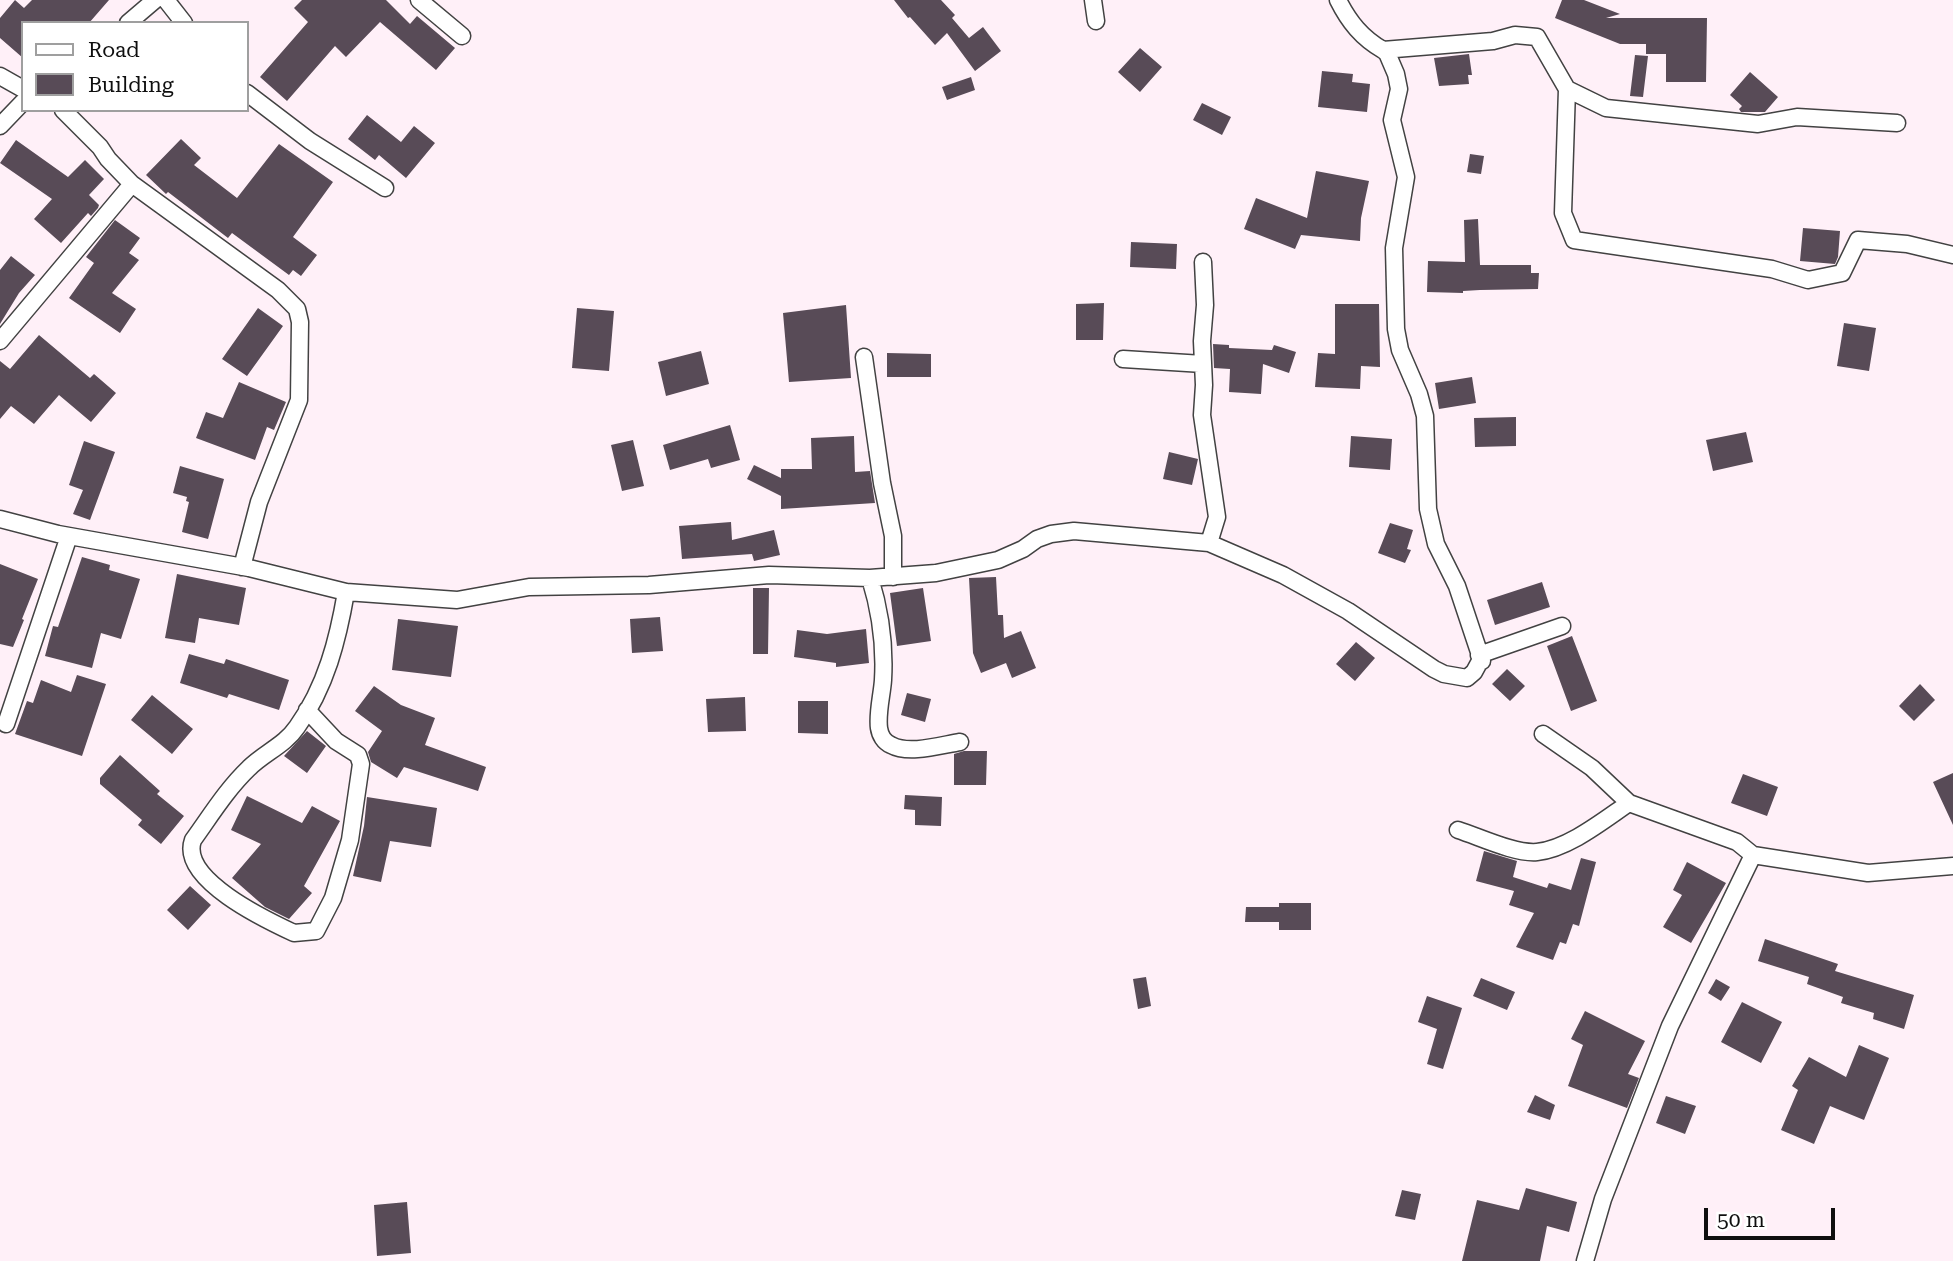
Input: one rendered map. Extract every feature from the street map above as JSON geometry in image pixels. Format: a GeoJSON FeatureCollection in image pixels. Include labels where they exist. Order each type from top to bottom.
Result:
{"type":"FeatureCollection","features":[{"type":"Feature","properties":{"kind":"street"},"geometry":{"type":"LineString","coordinates":[[130,21],[155,0]]}},
{"type":"Feature","properties":{"kind":"street"},"geometry":{"type":"LineString","coordinates":[[166,0],[182,21]]}},
{"type":"Feature","properties":{"kind":"street"},"geometry":{"type":"LineString","coordinates":[[419,0],[463,36]]}},
{"type":"Feature","properties":{"kind":"street"},"geometry":{"type":"LineString","coordinates":[[1093,0],[1096,21]]}},
{"type":"Feature","properties":{"kind":"street"},"geometry":{"type":"LineString","coordinates":[[0,519],[69,536],[242,567],[346,592],[457,600],[529,587],[649,584],[769,575],[870,578],[936,573],[998,560],[1023,549],[1037,539],[1074,531],[1209,543],[1283,575],[1348,611],[1444,674],[1467,678],[1480,661],[1482,662],[1468,617],[1434,536],[1428,509],[1424,416],[1419,394],[1400,350],[1396,329],[1394,248],[1406,177],[1392,120],[1399,89],[1387,53],[1368,42],[1338,0]]}},
{"type":"Feature","properties":{"kind":"street"},"geometry":{"type":"LineString","coordinates":[[1383,50],[1493,41],[1515,35],[1536,37],[1567,89],[1563,213],[1574,240],[1772,269],[1808,280],[1842,273],[1858,240],[1907,244],[1953,255]]}},
{"type":"Feature","properties":{"kind":"street"},"geometry":{"type":"LineString","coordinates":[[0,76],[21,88]]}},
{"type":"Feature","properties":{"kind":"street"},"geometry":{"type":"LineString","coordinates":[[1567,89],[1606,107],[1758,124],[1797,117],[1897,122]]}},
{"type":"Feature","properties":{"kind":"street"},"geometry":{"type":"LineString","coordinates":[[248,94],[310,141],[385,188]]}},
{"type":"Feature","properties":{"kind":"street"},"geometry":{"type":"LineString","coordinates":[[0,126],[21,104]]}},
{"type":"Feature","properties":{"kind":"street"},"geometry":{"type":"LineString","coordinates":[[64,112],[100,147],[132,184],[278,290],[297,309],[300,321],[299,400],[262,492],[242,567]]}},
{"type":"Feature","properties":{"kind":"street"},"geometry":{"type":"LineString","coordinates":[[0,341],[132,184]]}},
{"type":"Feature","properties":{"kind":"street"},"geometry":{"type":"LineString","coordinates":[[1203,262],[1205,305],[1202,415],[1217,516],[1209,543]]}},
{"type":"Feature","properties":{"kind":"street"},"geometry":{"type":"LineString","coordinates":[[864,357],[892,536],[893,577]]}},
{"type":"Feature","properties":{"kind":"street"},"geometry":{"type":"LineString","coordinates":[[1123,359],[1203,364]]}},
{"type":"Feature","properties":{"kind":"street"},"geometry":{"type":"LineString","coordinates":[[6,724],[69,536]]}},
{"type":"Feature","properties":{"kind":"street"},"geometry":{"type":"LineString","coordinates":[[870,578],[877,599],[881,633],[883,676],[879,732],[889,744],[909,748],[960,742]]}},
{"type":"Feature","properties":{"kind":"street"},"geometry":{"type":"LineString","coordinates":[[307,710],[336,741],[358,755],[361,764],[350,840],[333,898],[317,930],[301,934],[252,913],[235,901],[198,868],[190,852],[193,840],[240,777],[251,765],[288,737],[307,710],[328,668],[346,592]]}},
{"type":"Feature","properties":{"kind":"street"},"geometry":{"type":"LineString","coordinates":[[1479,655],[1562,626]]}},
{"type":"Feature","properties":{"kind":"street"},"geometry":{"type":"LineString","coordinates":[[1544,734],[1592,768],[1629,803],[1737,842],[1753,855],[1868,873],[1953,866]]}},
{"type":"Feature","properties":{"kind":"street"},"geometry":{"type":"LineString","coordinates":[[1458,830],[1521,851],[1538,852],[1580,837],[1629,803]]}},
{"type":"Feature","properties":{"kind":"street"},"geometry":{"type":"LineString","coordinates":[[1585,1261],[1603,1199],[1670,1026],[1753,855]]}},
{"type":"Feature","properties":{"kind":"building"},"geometry":{"type":"Polygon","coordinates":[[[15,0],[24,8],[32,0],[109,0],[91,21],[21,21],[21,56],[0,38],[0,18],[15,0]]]}},
{"type":"Feature","properties":{"kind":"building"},"geometry":{"type":"Polygon","coordinates":[[[302,0],[386,0],[410,24],[417,16],[455,48],[436,70],[380,22],[346,57],[335,46],[287,101],[260,77],[308,22],[294,8],[302,0]]]}},
{"type":"Feature","properties":{"kind":"building"},"geometry":{"type":"Polygon","coordinates":[[[894,0],[941,0],[955,15],[952,18],[969,38],[983,27],[1001,51],[975,71],[947,33],[935,45],[894,0]]]}},
{"type":"Feature","properties":{"kind":"building"},"geometry":{"type":"Polygon","coordinates":[[[1562,0],[1584,0],[1620,14],[1606,18],[1707,18],[1706,82],[1666,82],[1666,54],[1646,54],[1646,44],[1620,44],[1555,18],[1562,0]]]}},
{"type":"Feature","properties":{"kind":"building"},"geometry":{"type":"Polygon","coordinates":[[[1140,48],[1162,67],[1140,92],[1118,72],[1140,48]]]}},
{"type":"Feature","properties":{"kind":"building"},"geometry":{"type":"Polygon","coordinates":[[[1469,54],[1472,75],[1468,75],[1469,84],[1439,86],[1434,58],[1469,54]]]}},
{"type":"Feature","properties":{"kind":"building"},"geometry":{"type":"Polygon","coordinates":[[[1635,55],[1648,56],[1643,97],[1630,96],[1635,55]]]}},
{"type":"Feature","properties":{"kind":"building"},"geometry":{"type":"Polygon","coordinates":[[[1322,71],[1353,74],[1352,82],[1370,84],[1367,112],[1318,107],[1322,71]]]}},
{"type":"Feature","properties":{"kind":"building"},"geometry":{"type":"Polygon","coordinates":[[[1750,72],[1778,97],[1765,112],[1741,112],[1739,109],[1742,106],[1730,95],[1750,72]]]}},
{"type":"Feature","properties":{"kind":"building"},"geometry":{"type":"Polygon","coordinates":[[[971,77],[975,90],[947,100],[942,87],[971,77]]]}},
{"type":"Feature","properties":{"kind":"building"},"geometry":{"type":"Polygon","coordinates":[[[1202,103],[1231,117],[1222,135],[1193,120],[1202,103]]]}},
{"type":"Feature","properties":{"kind":"building"},"geometry":{"type":"Polygon","coordinates":[[[367,115],[401,142],[414,126],[435,143],[406,178],[379,155],[375,160],[348,139],[367,115]]]}},
{"type":"Feature","properties":{"kind":"building"},"geometry":{"type":"Polygon","coordinates":[[[181,139],[201,158],[194,165],[237,198],[279,144],[333,182],[293,237],[317,255],[301,276],[293,270],[289,275],[232,233],[228,238],[168,192],[166,194],[146,175],[181,139]]]}},
{"type":"Feature","properties":{"kind":"building"},"geometry":{"type":"Polygon","coordinates":[[[16,140],[68,177],[85,160],[104,179],[89,195],[99,205],[98,208],[91,216],[88,213],[61,243],[34,219],[52,199],[0,163],[16,140]]]}},
{"type":"Feature","properties":{"kind":"building"},"geometry":{"type":"Polygon","coordinates":[[[1470,154],[1484,156],[1481,174],[1467,172],[1470,154]]]}},
{"type":"Feature","properties":{"kind":"building"},"geometry":{"type":"Polygon","coordinates":[[[1316,171],[1369,181],[1361,218],[1360,241],[1301,235],[1295,249],[1244,229],[1256,198],[1307,218],[1316,171]]]}},
{"type":"Feature","properties":{"kind":"building"},"geometry":{"type":"Polygon","coordinates":[[[1478,219],[1480,265],[1531,265],[1531,273],[1539,273],[1538,289],[1427,292],[1428,261],[1465,262],[1464,220],[1478,219]]]}},
{"type":"Feature","properties":{"kind":"building"},"geometry":{"type":"Polygon","coordinates":[[[115,220],[140,238],[129,253],[139,260],[112,293],[136,309],[120,333],[69,298],[94,263],[86,257],[115,220]]]}},
{"type":"Feature","properties":{"kind":"building"},"geometry":{"type":"Polygon","coordinates":[[[1803,228],[1840,231],[1835,264],[1800,261],[1803,228]]]}},
{"type":"Feature","properties":{"kind":"building"},"geometry":{"type":"Polygon","coordinates":[[[1131,242],[1177,244],[1176,269],[1130,267],[1131,242]]]}},
{"type":"Feature","properties":{"kind":"building"},"geometry":{"type":"Polygon","coordinates":[[[11,256],[35,275],[19,293],[0,324],[0,270],[11,256]]]}},
{"type":"Feature","properties":{"kind":"building"},"geometry":{"type":"Polygon","coordinates":[[[1104,303],[1103,340],[1076,340],[1076,304],[1104,303]]]}},
{"type":"Feature","properties":{"kind":"building"},"geometry":{"type":"Polygon","coordinates":[[[1335,304],[1379,304],[1380,367],[1361,366],[1360,389],[1315,387],[1318,353],[1335,354],[1335,304]]]}},
{"type":"Feature","properties":{"kind":"building"},"geometry":{"type":"Polygon","coordinates":[[[846,305],[851,378],[789,382],[783,313],[846,305]]]}},
{"type":"Feature","properties":{"kind":"building"},"geometry":{"type":"Polygon","coordinates":[[[258,308],[283,326],[247,376],[222,359],[258,308]]]}},
{"type":"Feature","properties":{"kind":"building"},"geometry":{"type":"Polygon","coordinates":[[[577,308],[614,311],[609,371],[572,368],[577,308]]]}},
{"type":"Feature","properties":{"kind":"building"},"geometry":{"type":"Polygon","coordinates":[[[1844,323],[1876,328],[1869,371],[1837,366],[1844,323]]]}},
{"type":"Feature","properties":{"kind":"building"},"geometry":{"type":"Polygon","coordinates":[[[39,335],[90,378],[94,374],[116,393],[91,422],[59,395],[34,424],[11,406],[0,419],[0,361],[10,369],[39,335]]]}},
{"type":"Feature","properties":{"kind":"building"},"geometry":{"type":"Polygon","coordinates":[[[1213,344],[1229,345],[1229,348],[1272,350],[1274,345],[1296,352],[1289,373],[1263,364],[1261,394],[1229,392],[1230,369],[1214,368],[1213,344]]]}},
{"type":"Feature","properties":{"kind":"building"},"geometry":{"type":"Polygon","coordinates":[[[701,351],[709,384],[666,396],[658,362],[701,351]]]}},
{"type":"Feature","properties":{"kind":"building"},"geometry":{"type":"Polygon","coordinates":[[[887,353],[931,354],[931,377],[887,377],[887,353]]]}},
{"type":"Feature","properties":{"kind":"building"},"geometry":{"type":"Polygon","coordinates":[[[1472,377],[1476,403],[1439,409],[1435,383],[1472,377]]]}},
{"type":"Feature","properties":{"kind":"building"},"geometry":{"type":"Polygon","coordinates":[[[239,382],[286,402],[274,430],[267,427],[255,460],[196,438],[206,412],[223,418],[239,382]]]}},
{"type":"Feature","properties":{"kind":"building"},"geometry":{"type":"Polygon","coordinates":[[[1516,417],[1516,446],[1475,447],[1474,418],[1516,417]]]}},
{"type":"Feature","properties":{"kind":"building"},"geometry":{"type":"Polygon","coordinates":[[[730,425],[740,460],[711,468],[708,459],[670,470],[663,445],[730,425]]]}},
{"type":"Feature","properties":{"kind":"building"},"geometry":{"type":"Polygon","coordinates":[[[1746,432],[1753,462],[1713,471],[1706,440],[1746,432]]]}},
{"type":"Feature","properties":{"kind":"building"},"geometry":{"type":"Polygon","coordinates":[[[854,436],[855,472],[870,471],[875,503],[781,509],[781,496],[747,479],[754,465],[781,478],[781,469],[812,469],[811,438],[854,436]]]}},
{"type":"Feature","properties":{"kind":"building"},"geometry":{"type":"Polygon","coordinates":[[[1351,436],[1392,439],[1390,470],[1349,467],[1351,436]]]}},
{"type":"Feature","properties":{"kind":"building"},"geometry":{"type":"Polygon","coordinates":[[[633,440],[644,486],[622,491],[611,445],[633,440]]]}},
{"type":"Feature","properties":{"kind":"building"},"geometry":{"type":"Polygon","coordinates":[[[84,441],[115,452],[90,520],[73,514],[83,490],[69,485],[84,441]]]}},
{"type":"Feature","properties":{"kind":"building"},"geometry":{"type":"Polygon","coordinates":[[[1169,452],[1198,459],[1192,485],[1163,479],[1169,452]]]}},
{"type":"Feature","properties":{"kind":"building"},"geometry":{"type":"Polygon","coordinates":[[[180,466],[224,479],[208,539],[182,532],[189,502],[186,501],[187,497],[173,493],[180,466]]]}},
{"type":"Feature","properties":{"kind":"building"},"geometry":{"type":"Polygon","coordinates":[[[731,522],[732,540],[774,530],[780,555],[754,561],[752,554],[682,559],[679,526],[731,522]]]}},
{"type":"Feature","properties":{"kind":"building"},"geometry":{"type":"Polygon","coordinates":[[[1390,523],[1413,530],[1407,549],[1411,550],[1405,563],[1378,553],[1390,523]]]}},
{"type":"Feature","properties":{"kind":"building"},"geometry":{"type":"Polygon","coordinates":[[[82,557],[110,565],[109,570],[140,579],[121,639],[101,633],[92,668],[45,656],[53,626],[58,627],[82,557]]]}},
{"type":"Feature","properties":{"kind":"building"},"geometry":{"type":"Polygon","coordinates":[[[0,564],[38,579],[13,647],[0,644],[0,564]]]}},
{"type":"Feature","properties":{"kind":"building"},"geometry":{"type":"Polygon","coordinates":[[[177,574],[246,588],[239,625],[199,618],[195,643],[165,638],[177,574]]]}},
{"type":"Feature","properties":{"kind":"building"},"geometry":{"type":"Polygon","coordinates":[[[996,577],[998,615],[1003,615],[1004,638],[1021,631],[1036,668],[1012,678],[1006,663],[981,673],[973,653],[969,578],[996,577]]]}},
{"type":"Feature","properties":{"kind":"building"},"geometry":{"type":"Polygon","coordinates":[[[1542,582],[1550,607],[1495,625],[1487,600],[1542,582]]]}},
{"type":"Feature","properties":{"kind":"building"},"geometry":{"type":"Polygon","coordinates":[[[753,588],[769,588],[768,654],[753,654],[753,588]]]}},
{"type":"Feature","properties":{"kind":"building"},"geometry":{"type":"Polygon","coordinates":[[[923,588],[931,641],[897,646],[890,593],[923,588]]]}},
{"type":"Feature","properties":{"kind":"building"},"geometry":{"type":"Polygon","coordinates":[[[660,617],[663,651],[632,653],[630,619],[660,617]]]}},
{"type":"Feature","properties":{"kind":"building"},"geometry":{"type":"Polygon","coordinates":[[[398,619],[458,626],[451,677],[392,670],[398,619]]]}},
{"type":"Feature","properties":{"kind":"building"},"geometry":{"type":"Polygon","coordinates":[[[866,629],[869,663],[836,667],[836,663],[794,657],[797,630],[827,634],[866,629]]]}},
{"type":"Feature","properties":{"kind":"building"},"geometry":{"type":"Polygon","coordinates":[[[1572,636],[1597,701],[1571,711],[1547,646],[1572,636]]]}},
{"type":"Feature","properties":{"kind":"building"},"geometry":{"type":"Polygon","coordinates":[[[1356,642],[1375,658],[1355,681],[1336,664],[1356,642]]]}},
{"type":"Feature","properties":{"kind":"building"},"geometry":{"type":"Polygon","coordinates":[[[189,654],[224,664],[226,659],[289,680],[279,710],[229,694],[227,698],[180,683],[189,654]]]}},
{"type":"Feature","properties":{"kind":"building"},"geometry":{"type":"Polygon","coordinates":[[[1507,669],[1525,686],[1510,701],[1492,684],[1507,669]]]}},
{"type":"Feature","properties":{"kind":"building"},"geometry":{"type":"Polygon","coordinates":[[[77,675],[106,684],[82,756],[15,734],[27,701],[33,703],[41,680],[71,692],[77,675]]]}},
{"type":"Feature","properties":{"kind":"building"},"geometry":{"type":"Polygon","coordinates":[[[1920,684],[1935,700],[1914,721],[1899,706],[1920,684]]]}},
{"type":"Feature","properties":{"kind":"building"},"geometry":{"type":"Polygon","coordinates":[[[374,686],[401,705],[435,718],[425,745],[486,767],[478,791],[404,767],[397,778],[371,762],[368,752],[382,731],[355,711],[374,686]]]}},
{"type":"Feature","properties":{"kind":"building"},"geometry":{"type":"Polygon","coordinates":[[[907,693],[931,699],[925,722],[901,715],[907,693]]]}},
{"type":"Feature","properties":{"kind":"building"},"geometry":{"type":"Polygon","coordinates":[[[152,695],[193,729],[172,754],[131,720],[152,695]]]}},
{"type":"Feature","properties":{"kind":"building"},"geometry":{"type":"Polygon","coordinates":[[[745,697],[746,731],[708,732],[706,699],[745,697]]]}},
{"type":"Feature","properties":{"kind":"building"},"geometry":{"type":"Polygon","coordinates":[[[798,701],[828,701],[828,734],[798,733],[798,701]]]}},
{"type":"Feature","properties":{"kind":"building"},"geometry":{"type":"Polygon","coordinates":[[[307,731],[326,746],[307,773],[284,756],[307,731]]]}},
{"type":"Feature","properties":{"kind":"building"},"geometry":{"type":"Polygon","coordinates":[[[987,751],[986,785],[954,785],[954,754],[987,751]]]}},
{"type":"Feature","properties":{"kind":"building"},"geometry":{"type":"Polygon","coordinates":[[[120,755],[160,791],[157,794],[184,816],[161,844],[138,825],[142,820],[100,784],[100,778],[120,755]]]}},
{"type":"Feature","properties":{"kind":"building"},"geometry":{"type":"Polygon","coordinates":[[[1953,773],[1953,825],[1933,782],[1953,773]]]}},
{"type":"Feature","properties":{"kind":"building"},"geometry":{"type":"Polygon","coordinates":[[[1743,774],[1778,787],[1767,816],[1731,803],[1743,774]]]}},
{"type":"Feature","properties":{"kind":"building"},"geometry":{"type":"Polygon","coordinates":[[[905,795],[942,797],[941,826],[915,825],[915,810],[904,809],[905,795]]]}},
{"type":"Feature","properties":{"kind":"building"},"geometry":{"type":"Polygon","coordinates":[[[247,796],[302,823],[312,806],[340,821],[304,886],[312,893],[289,919],[265,907],[232,878],[261,844],[231,830],[247,796]]]}},
{"type":"Feature","properties":{"kind":"building"},"geometry":{"type":"Polygon","coordinates":[[[367,797],[437,808],[431,847],[390,841],[381,882],[353,876],[364,826],[367,797]]]}},
{"type":"Feature","properties":{"kind":"building"},"geometry":{"type":"Polygon","coordinates":[[[1484,851],[1517,861],[1513,877],[1547,888],[1549,883],[1571,890],[1581,858],[1596,862],[1579,926],[1573,924],[1566,944],[1560,942],[1553,960],[1516,947],[1534,913],[1509,905],[1514,891],[1476,881],[1484,851]]]}},
{"type":"Feature","properties":{"kind":"building"},"geometry":{"type":"Polygon","coordinates":[[[1687,862],[1726,883],[1691,943],[1663,927],[1682,895],[1673,890],[1687,862]]]}},
{"type":"Feature","properties":{"kind":"building"},"geometry":{"type":"Polygon","coordinates":[[[190,886],[211,905],[188,930],[167,910],[190,886]]]}},
{"type":"Feature","properties":{"kind":"building"},"geometry":{"type":"Polygon","coordinates":[[[1279,903],[1311,903],[1311,930],[1279,930],[1279,922],[1245,922],[1246,907],[1279,907],[1279,903]]]}},
{"type":"Feature","properties":{"kind":"building"},"geometry":{"type":"Polygon","coordinates":[[[1765,939],[1838,964],[1835,971],[1914,995],[1904,1029],[1873,1019],[1874,1013],[1841,1003],[1843,997],[1807,984],[1809,977],[1758,961],[1765,939]]]}},
{"type":"Feature","properties":{"kind":"building"},"geometry":{"type":"Polygon","coordinates":[[[1146,977],[1151,1006],[1138,1009],[1133,979],[1146,977]]]}},
{"type":"Feature","properties":{"kind":"building"},"geometry":{"type":"Polygon","coordinates":[[[1481,978],[1515,992],[1507,1010],[1473,996],[1481,978]]]}},
{"type":"Feature","properties":{"kind":"building"},"geometry":{"type":"Polygon","coordinates":[[[1716,979],[1730,987],[1721,1001],[1708,993],[1716,979]]]}},
{"type":"Feature","properties":{"kind":"building"},"geometry":{"type":"Polygon","coordinates":[[[1427,996],[1462,1008],[1443,1069],[1427,1064],[1437,1029],[1418,1022],[1427,996]]]}},
{"type":"Feature","properties":{"kind":"building"},"geometry":{"type":"Polygon","coordinates":[[[1742,1002],[1782,1022],[1761,1063],[1721,1042],[1742,1002]]]}},
{"type":"Feature","properties":{"kind":"building"},"geometry":{"type":"Polygon","coordinates":[[[1585,1011],[1645,1041],[1628,1074],[1639,1078],[1627,1108],[1568,1086],[1583,1045],[1571,1039],[1585,1011]]]}},
{"type":"Feature","properties":{"kind":"building"},"geometry":{"type":"Polygon","coordinates":[[[1859,1045],[1889,1058],[1864,1120],[1830,1106],[1814,1144],[1781,1130],[1798,1090],[1792,1086],[1809,1057],[1846,1077],[1859,1045]]]}},
{"type":"Feature","properties":{"kind":"building"},"geometry":{"type":"Polygon","coordinates":[[[1535,1095],[1555,1105],[1550,1120],[1527,1112],[1535,1095]]]}},
{"type":"Feature","properties":{"kind":"building"},"geometry":{"type":"Polygon","coordinates":[[[1666,1096],[1696,1106],[1685,1134],[1656,1123],[1666,1096]]]}},
{"type":"Feature","properties":{"kind":"building"},"geometry":{"type":"Polygon","coordinates":[[[1526,1188],[1577,1202],[1569,1232],[1547,1226],[1540,1261],[1462,1261],[1477,1200],[1519,1210],[1526,1188]]]}},
{"type":"Feature","properties":{"kind":"building"},"geometry":{"type":"Polygon","coordinates":[[[1402,1190],[1421,1194],[1415,1220],[1395,1216],[1402,1190]]]}},
{"type":"Feature","properties":{"kind":"building"},"geometry":{"type":"Polygon","coordinates":[[[407,1202],[411,1253],[377,1256],[374,1205],[407,1202]]]}}]}
